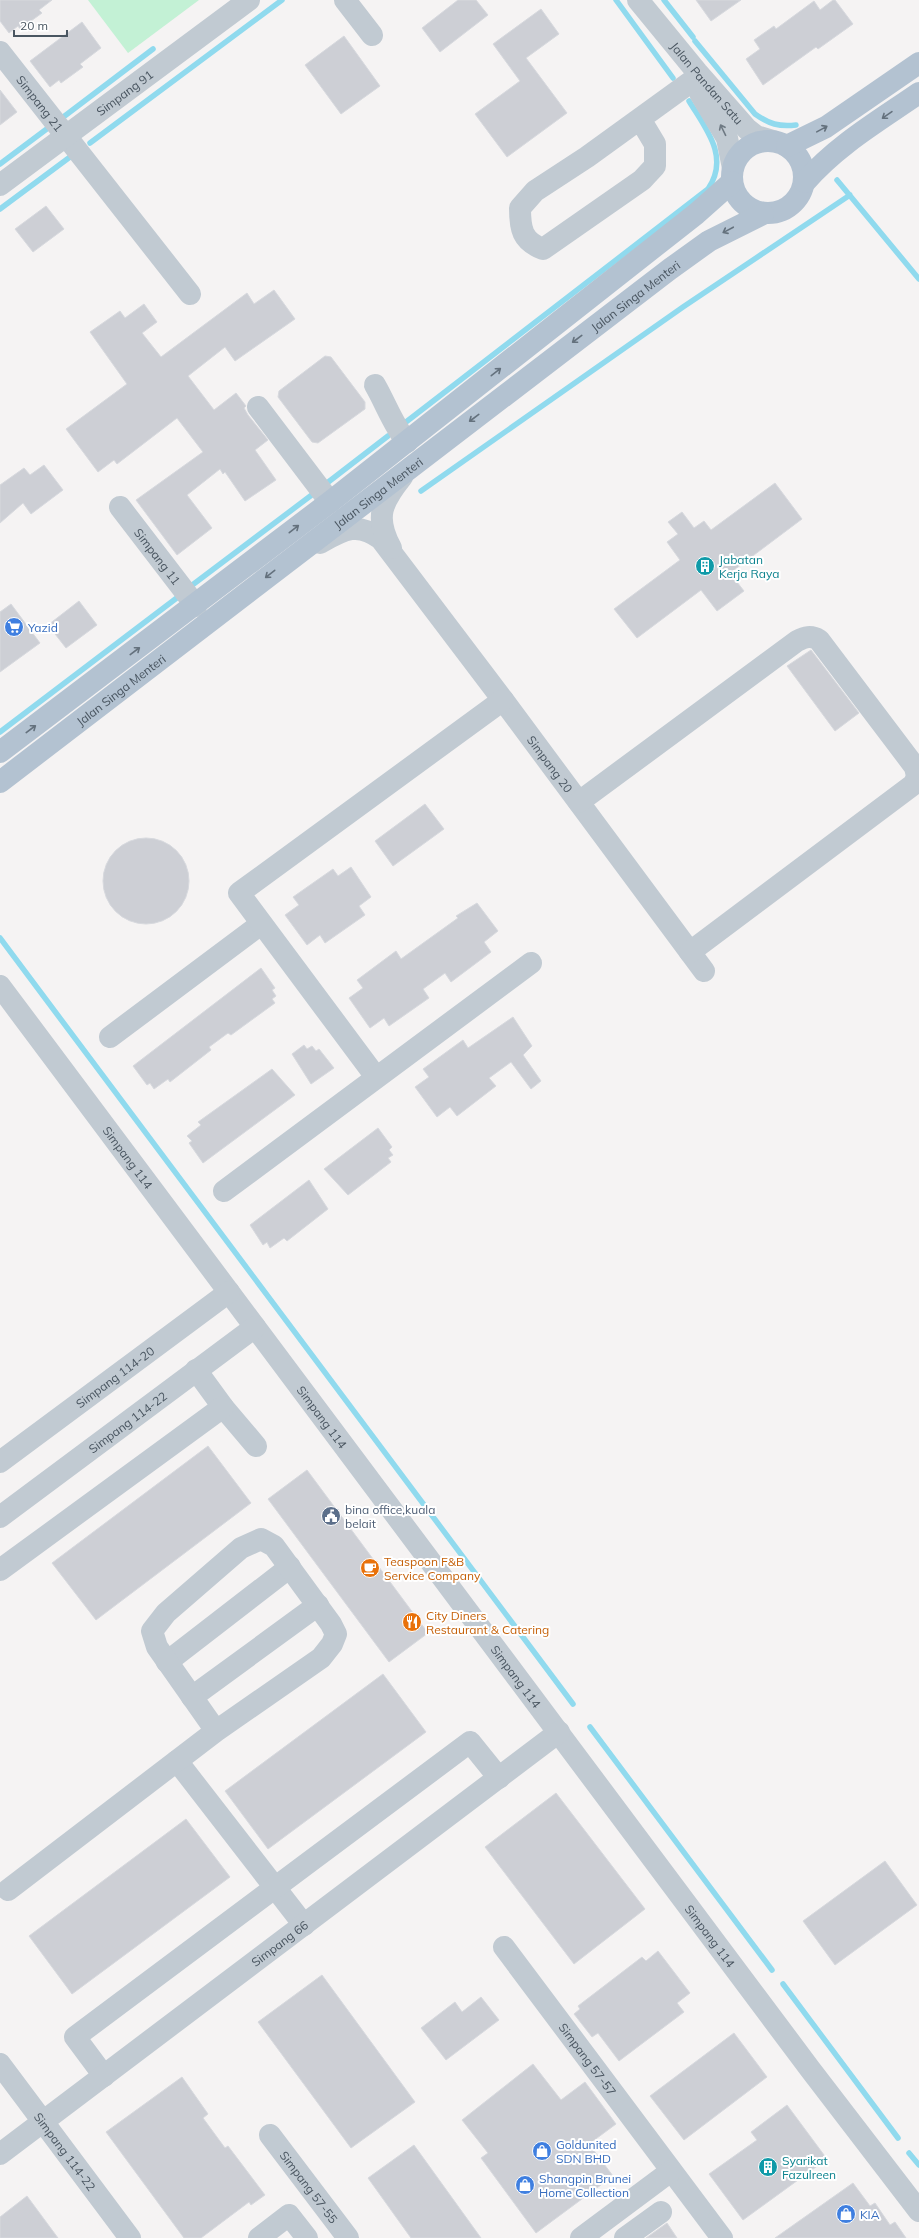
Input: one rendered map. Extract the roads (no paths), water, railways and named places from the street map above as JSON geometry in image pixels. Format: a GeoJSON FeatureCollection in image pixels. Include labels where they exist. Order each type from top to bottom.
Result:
{"type":"FeatureCollection","features":[{"type":"Feature","properties":{"kind":"main road"},"geometry":{"type":"LineString","coordinates":[[919,63],[826,127],[780,143],[760,142],[748,147],[739,156],[732,175],[735,193],[742,203],[751,210],[763,214],[777,213],[790,207],[800,196],[805,182],[819,165],[919,93]]}},
{"type":"Feature","properties":{"kind":"main road"},"geometry":{"type":"LineString","coordinates":[[780,143],[798,155],[804,168],[805,182]]}},
{"type":"Feature","properties":{"kind":"main road","name":"Jalan Singa Menteri"},"geometry":{"type":"LineString","coordinates":[[0,752],[196,606],[691,219],[732,175]]}},
{"type":"Feature","properties":{"kind":"main road","name":"Jalan Singa Menteri"},"geometry":{"type":"LineString","coordinates":[[0,782],[670,268],[709,241],[763,214]]}},
{"type":"Feature","properties":{"kind":"street","name":"Simpang 91"},"geometry":{"type":"LineString","coordinates":[[0,185],[249,0]]}},
{"type":"Feature","properties":{"kind":"street"},"geometry":{"type":"LineString","coordinates":[[345,0],[372,35]]}},
{"type":"Feature","properties":{"kind":"street","name":"Jalan Pandan Satu"},"geometry":{"type":"LineString","coordinates":[[644,7],[724,132],[730,149],[732,175]]}},
{"type":"Feature","properties":{"kind":"street","name":"Jalan Pandan Satu"},"geometry":{"type":"LineString","coordinates":[[644,7],[747,129],[756,136],[780,143]]}},
{"type":"Feature","properties":{"kind":"street","name":"Simpang 21"},"geometry":{"type":"LineString","coordinates":[[0,52],[190,294]]}},
{"type":"Feature","properties":{"kind":"street"},"geometry":{"type":"LineString","coordinates":[[640,119],[655,144],[655,166],[642,180],[543,249],[531,244],[520,227],[520,208],[535,191],[640,119],[692,81]]}},
{"type":"Feature","properties":{"kind":"street"},"geometry":{"type":"LineString","coordinates":[[375,385],[389,410],[394,426],[407,442]]}},
{"type":"Feature","properties":{"kind":"street"},"geometry":{"type":"LineString","coordinates":[[258,407],[330,502]]}},
{"type":"Feature","properties":{"kind":"street"},"geometry":{"type":"LineString","coordinates":[[396,558],[382,529],[381,516],[383,504],[389,493],[412,466]]}},
{"type":"Feature","properties":{"kind":"street","name":"Simpang 11"},"geometry":{"type":"LineString","coordinates":[[120,507],[196,606]]}},
{"type":"Feature","properties":{"kind":"street"},"geometry":{"type":"LineString","coordinates":[[291,558],[334,536],[355,528],[372,532],[381,539],[396,558]]}},
{"type":"Feature","properties":{"kind":"street","name":"Simpang 20"},"geometry":{"type":"LineString","coordinates":[[396,558],[704,971]]}},
{"type":"Feature","properties":{"kind":"street"},"geometry":{"type":"LineString","coordinates":[[579,802],[797,641],[805,637],[814,637],[819,640],[910,761],[916,771],[914,784],[690,952]]}},
{"type":"Feature","properties":{"kind":"street"},"geometry":{"type":"LineString","coordinates":[[376,1077],[239,893],[503,700]]}},
{"type":"Feature","properties":{"kind":"street"},"geometry":{"type":"LineString","coordinates":[[110,1037],[261,924]]}},
{"type":"Feature","properties":{"kind":"street"},"geometry":{"type":"LineString","coordinates":[[224,1191],[531,963]]}},
{"type":"Feature","properties":{"kind":"street","name":"Simpang 114"},"geometry":{"type":"LineString","coordinates":[[0,986],[919,2211]]}},
{"type":"Feature","properties":{"kind":"street","name":"Simpang 114-20"},"geometry":{"type":"LineString","coordinates":[[0,1462],[229,1292]]}},
{"type":"Feature","properties":{"kind":"street","name":"Simpang 114-22"},"geometry":{"type":"LineString","coordinates":[[0,1517],[255,1327]]}},
{"type":"Feature","properties":{"kind":"street"},"geometry":{"type":"LineString","coordinates":[[196,1370],[223,1407],[256,1446]]}},
{"type":"Feature","properties":{"kind":"street"},"geometry":{"type":"LineString","coordinates":[[0,1570],[223,1407]]}},
{"type":"Feature","properties":{"kind":"street"},"geometry":{"type":"LineString","coordinates":[[8,1890],[216,1731],[321,1658],[332,1644],[336,1634],[318,1605],[274,1546],[261,1539],[241,1548],[166,1613],[152,1631],[157,1647],[216,1731]]}},
{"type":"Feature","properties":{"kind":"street"},"geometry":{"type":"LineString","coordinates":[[167,1662],[290,1567]]}},
{"type":"Feature","properties":{"kind":"street"},"geometry":{"type":"LineString","coordinates":[[192,1697],[318,1605]]}},
{"type":"Feature","properties":{"kind":"street","name":"Simpang 66"},"geometry":{"type":"LineString","coordinates":[[0,2154],[559,1732]]}},
{"type":"Feature","properties":{"kind":"street"},"geometry":{"type":"LineString","coordinates":[[104,2076],[75,2037],[470,1742],[499,1778]]}},
{"type":"Feature","properties":{"kind":"street"},"geometry":{"type":"LineString","coordinates":[[177,1761],[304,1925]]}},
{"type":"Feature","properties":{"kind":"street","name":"Simpang 57-57"},"geometry":{"type":"LineString","coordinates":[[504,1947],[722,2238]]}},
{"type":"Feature","properties":{"kind":"street","name":"Simpang 114-22"},"geometry":{"type":"LineString","coordinates":[[0,2064],[130,2238]]}},
{"type":"Feature","properties":{"kind":"street","name":"Simpang 57-55"},"geometry":{"type":"LineString","coordinates":[[270,2135],[348,2238]]}},
{"type":"Feature","properties":{"kind":"street"},"geometry":{"type":"LineString","coordinates":[[581,2238],[672,2171]]}},
{"type":"Feature","properties":{"kind":"street"},"geometry":{"type":"LineString","coordinates":[[258,2238],[316,2196]]}},
{"type":"Feature","properties":{"kind":"street"},"geometry":{"type":"LineString","coordinates":[[626,2238],[662,2212]]}},
{"type":"Feature","properties":{"kind":"street"},"geometry":{"type":"LineString","coordinates":[[289,2215],[307,2238]]}},
{"type":"Feature","properties":{"kind":"waterway"},"geometry":{"type":"LineString","coordinates":[[90,143],[282,0]]}},
{"type":"Feature","properties":{"kind":"waterway"},"geometry":{"type":"LineString","coordinates":[[616,0],[673,78]]}},
{"type":"Feature","properties":{"kind":"waterway"},"geometry":{"type":"LineString","coordinates":[[664,0],[693,37]]}},
{"type":"Feature","properties":{"kind":"waterway"},"geometry":{"type":"LineString","coordinates":[[695,41],[755,114],[774,124],[784,126],[796,125]]}},
{"type":"Feature","properties":{"kind":"waterway"},"geometry":{"type":"LineString","coordinates":[[62,118],[153,49]]}},
{"type":"Feature","properties":{"kind":"waterway"},"geometry":{"type":"LineString","coordinates":[[406,422],[708,189],[714,177],[717,166],[716,154],[708,133],[689,101]]}},
{"type":"Feature","properties":{"kind":"waterway"},"geometry":{"type":"LineString","coordinates":[[0,164],[48,128]]}},
{"type":"Feature","properties":{"kind":"waterway"},"geometry":{"type":"LineString","coordinates":[[0,209],[70,157]]}},
{"type":"Feature","properties":{"kind":"waterway"},"geometry":{"type":"LineString","coordinates":[[837,180],[919,279]]}},
{"type":"Feature","properties":{"kind":"waterway"},"geometry":{"type":"LineString","coordinates":[[421,491],[683,307],[850,195]]}},
{"type":"Feature","properties":{"kind":"waterway"},"geometry":{"type":"LineString","coordinates":[[327,483],[388,436]]}},
{"type":"Feature","properties":{"kind":"waterway"},"geometry":{"type":"LineString","coordinates":[[191,586],[313,494]]}},
{"type":"Feature","properties":{"kind":"waterway"},"geometry":{"type":"LineString","coordinates":[[0,732],[178,597]]}},
{"type":"Feature","properties":{"kind":"waterway"},"geometry":{"type":"LineString","coordinates":[[0,938],[573,1704]]}},
{"type":"Feature","properties":{"kind":"waterway"},"geometry":{"type":"LineString","coordinates":[[590,1727],[772,1970]]}},
{"type":"Feature","properties":{"kind":"waterway"},"geometry":{"type":"LineString","coordinates":[[783,1984],[898,2138]]}},
{"type":"Feature","properties":{"kind":"waterway"},"geometry":{"type":"LineString","coordinates":[[909,2153],[919,2165]]}},
{"type":"Feature","properties":{"kind":"place","name":"Jabatan Kerja Raya"},"geometry":{"type":"Point","coordinates":[705,566]}},
{"type":"Feature","properties":{"kind":"place","name":"Yazid"},"geometry":{"type":"Point","coordinates":[14,627]}},
{"type":"Feature","properties":{"kind":"place","name":"bina office,kuala belait"},"geometry":{"type":"Point","coordinates":[331,1516]}},
{"type":"Feature","properties":{"kind":"place","name":"Teaspoon F&B Service Company"},"geometry":{"type":"Point","coordinates":[370,1568]}},
{"type":"Feature","properties":{"kind":"place","name":"City Diners Restaurant & Catering"},"geometry":{"type":"Point","coordinates":[412,1622]}},
{"type":"Feature","properties":{"kind":"place","name":"Goldunited SDN BHD"},"geometry":{"type":"Point","coordinates":[542,2151]}},
{"type":"Feature","properties":{"kind":"place","name":"Syarikat Fazulreen"},"geometry":{"type":"Point","coordinates":[768,2167]}},
{"type":"Feature","properties":{"kind":"place","name":"Shangpin Brunei Home Collection"},"geometry":{"type":"Point","coordinates":[525,2185]}},
{"type":"Feature","properties":{"kind":"place","name":"KIA"},"geometry":{"type":"Point","coordinates":[846,2214]}}]}
